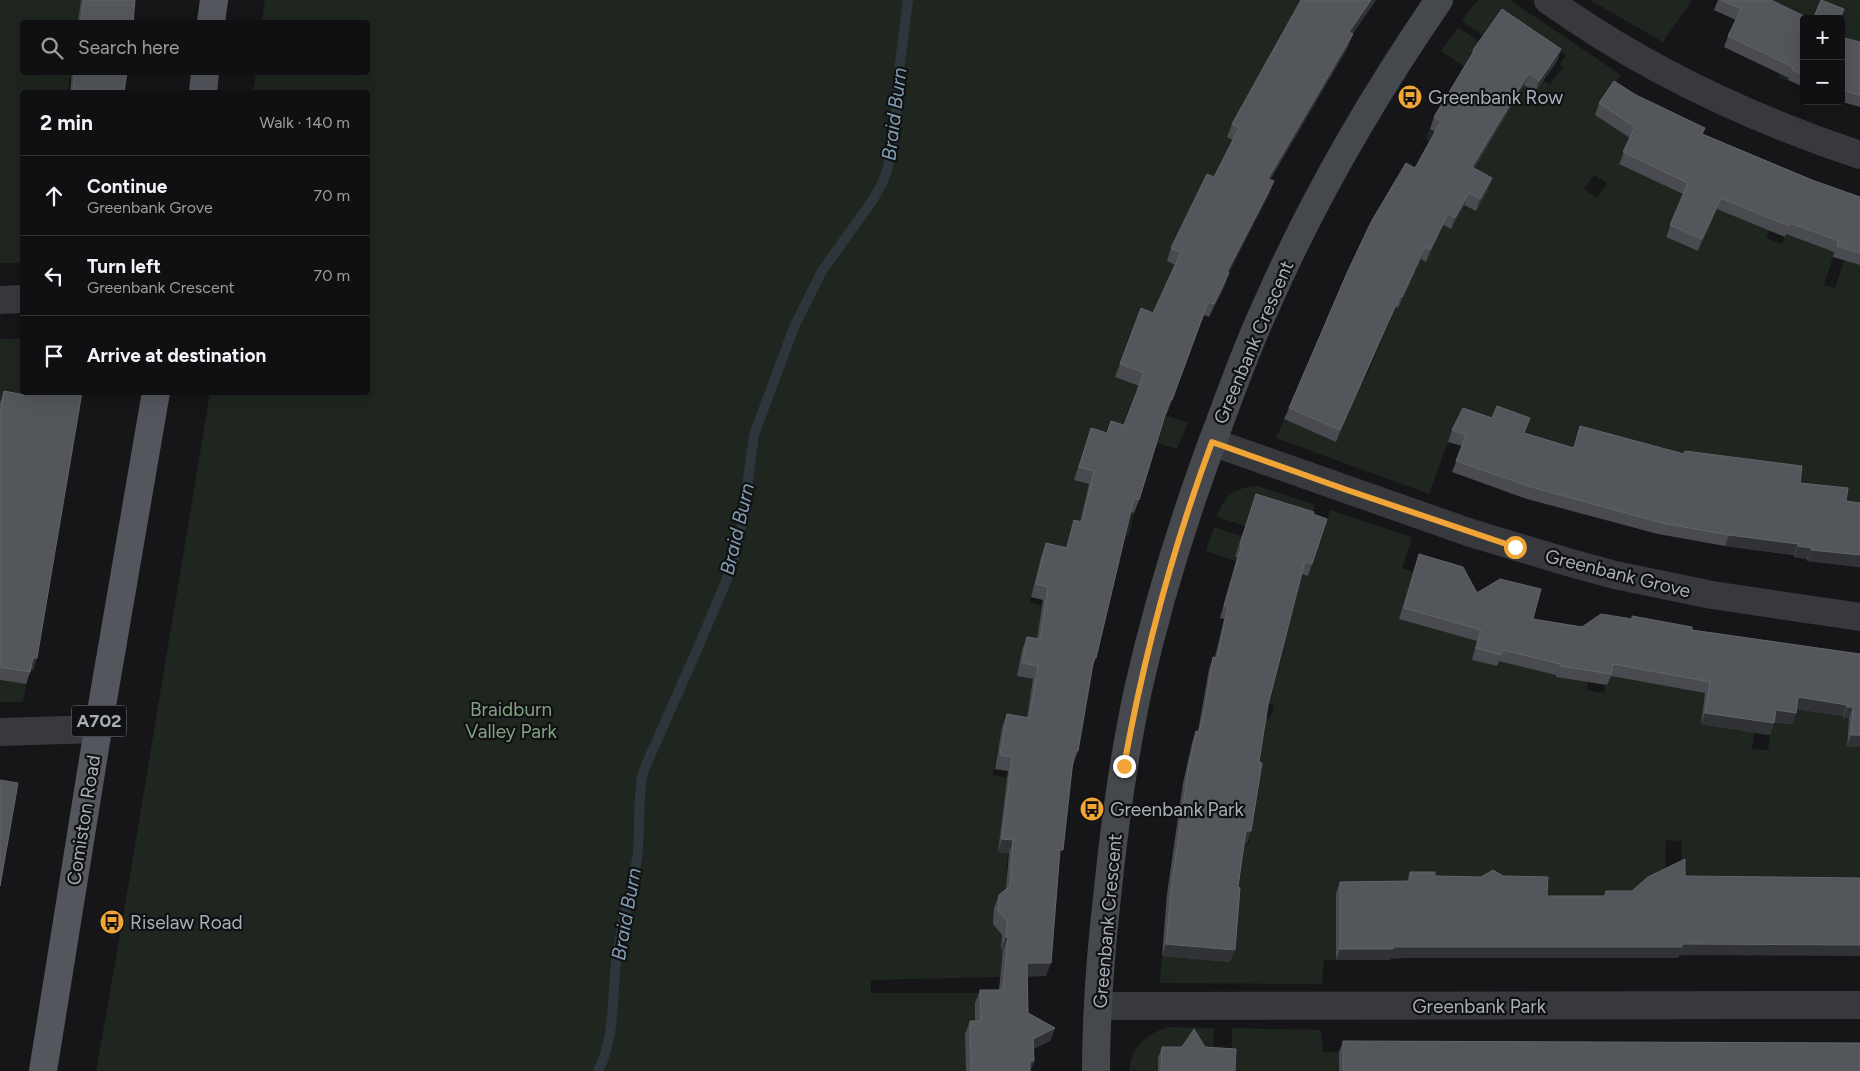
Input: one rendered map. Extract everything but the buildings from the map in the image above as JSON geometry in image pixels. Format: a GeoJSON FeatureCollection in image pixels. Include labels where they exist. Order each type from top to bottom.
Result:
{"type":"FeatureCollection","features":[{"type":"Feature","properties":{"kind":"main road"},"geometry":{"type":"LineString","coordinates":[[211,20],[214,0]]}},
{"type":"Feature","properties":{"kind":"main road"},"geometry":{"type":"LineString","coordinates":[[203,90],[205,75]]}},
{"type":"Feature","properties":{"kind":"main road","name":"Comiston Road"},"geometry":{"type":"LineString","coordinates":[[43,1071],[98,729],[155,395]]}},
{"type":"Feature","properties":{"kind":"street","name":"Greenbank Crescent"},"geometry":{"type":"LineString","coordinates":[[1096,1071],[1103,931],[1119,796],[1138,690],[1167,577],[1188,509],[1212,442],[1266,305],[1308,217],[1389,74],[1439,0]]}},
{"type":"Feature","properties":{"kind":"street"},"geometry":{"type":"LineString","coordinates":[[1548,0],[1604,38],[1696,88],[1791,130],[1860,155]]}},
{"type":"Feature","properties":{"kind":"street"},"geometry":{"type":"LineString","coordinates":[[0,300],[20,299]]}},
{"type":"Feature","properties":{"kind":"street","name":"Greenbank Grove"},"geometry":{"type":"LineString","coordinates":[[1212,442],[1468,532],[1564,561],[1712,595],[1860,617]]}},
{"type":"Feature","properties":{"kind":"street"},"geometry":{"type":"LineString","coordinates":[[0,732],[98,729]]}},
{"type":"Feature","properties":{"kind":"street","name":"Greenbank Park"},"geometry":{"type":"LineString","coordinates":[[1098,1006],[1860,1005]]}},
{"type":"Feature","properties":{"kind":"green space"},"geometry":{"type":"Polygon","coordinates":[[[0,0],[81,0],[78,20],[20,20],[20,75],[98,75],[96,81],[70,78],[67,90],[20,90],[20,263],[0,263],[0,0]]]}},
{"type":"Feature","properties":{"kind":"green space","name":"Braidburn Valley Park"},"geometry":{"type":"Polygon","coordinates":[[[265,0],[1319,0],[1250,150],[1167,261],[1177,265],[1171,299],[1115,377],[1139,386],[1133,404],[1188,423],[1177,449],[1108,428],[1087,498],[1134,513],[1129,536],[1080,523],[1062,562],[1041,557],[1030,602],[1051,608],[1036,648],[1017,676],[1036,680],[1025,731],[1002,727],[993,775],[1017,779],[1004,803],[1001,828],[1011,829],[1006,870],[1054,875],[1005,904],[1003,930],[1013,951],[1000,977],[871,980],[871,993],[1023,993],[977,1071],[96,1071],[210,395],[370,395],[370,90],[253,90],[256,75],[370,75],[370,20],[262,20],[265,0]]]}},
{"type":"Feature","properties":{"kind":"green space"},"geometry":{"type":"Polygon","coordinates":[[[1479,0],[1510,0],[1621,75],[1595,115],[1707,143],[1666,237],[1698,251],[1717,209],[1788,184],[1766,238],[1782,244],[1786,234],[1828,250],[1849,207],[1824,285],[1835,288],[1846,255],[1860,259],[1860,514],[1656,533],[1646,531],[1664,461],[1591,488],[1583,515],[1578,513],[1591,466],[1577,438],[1570,459],[1521,474],[1515,495],[1502,491],[1525,429],[1488,430],[1459,419],[1448,442],[1429,494],[1276,438],[1284,420],[1288,421],[1312,356],[1365,379],[1392,316],[1372,307],[1344,282],[1397,308],[1421,259],[1421,212],[1451,229],[1464,205],[1476,211],[1431,142],[1425,138],[1430,129],[1479,159],[1470,71],[1441,51],[1458,27],[1482,44],[1522,83],[1543,80],[1550,85],[1563,67],[1560,64],[1566,55],[1550,44],[1486,38],[1462,21],[1479,0]],[[1594,175],[1584,189],[1597,198],[1607,183],[1594,175]]]}},
{"type":"Feature","properties":{"kind":"green space"},"geometry":{"type":"Polygon","coordinates":[[[1590,0],[1692,0],[1663,42],[1590,0]]]}},
{"type":"Feature","properties":{"kind":"green space"},"geometry":{"type":"Polygon","coordinates":[[[1755,0],[1860,0],[1860,57],[1845,51],[1845,15],[1800,15],[1800,52],[1788,81],[1779,77],[1780,74],[1771,69],[1755,0]]]}},
{"type":"Feature","properties":{"kind":"green space"},"geometry":{"type":"Polygon","coordinates":[[[0,339],[20,339],[20,407],[0,403],[0,339]]]}},
{"type":"Feature","properties":{"kind":"green space"},"geometry":{"type":"Polygon","coordinates":[[[1258,486],[1315,505],[1309,524],[1245,526],[1217,517],[1223,503],[1232,494],[1243,488],[1258,486]]]}},
{"type":"Feature","properties":{"kind":"green space"},"geometry":{"type":"Polygon","coordinates":[[[1330,510],[1412,537],[1402,568],[1413,572],[1400,619],[1463,586],[1481,591],[1502,649],[1559,661],[1556,677],[1588,682],[1587,690],[1604,693],[1616,634],[1620,678],[1679,688],[1764,653],[1752,749],[1768,750],[1772,721],[1794,709],[1846,687],[1843,717],[1849,718],[1847,746],[1860,747],[1860,888],[1815,955],[1812,956],[1812,930],[1751,904],[1751,956],[1745,955],[1685,905],[1685,956],[1678,956],[1618,907],[1617,958],[1612,958],[1549,907],[1548,958],[1471,958],[1472,909],[1406,907],[1405,958],[1389,960],[1389,893],[1336,893],[1336,960],[1324,960],[1322,984],[1160,983],[1162,956],[1230,962],[1235,900],[1167,894],[1171,871],[1230,842],[1249,844],[1251,828],[1235,807],[1181,800],[1182,791],[1187,792],[1204,704],[1270,719],[1274,705],[1267,703],[1277,659],[1218,645],[1242,563],[1206,551],[1214,527],[1242,536],[1236,557],[1314,556],[1330,510]],[[1666,840],[1665,875],[1681,875],[1682,841],[1666,840]]]}},
{"type":"Feature","properties":{"kind":"green space"},"geometry":{"type":"Polygon","coordinates":[[[0,680],[26,684],[23,702],[0,702],[0,680]]]}},
{"type":"Feature","properties":{"kind":"green space"},"geometry":{"type":"Polygon","coordinates":[[[1169,1027],[1214,1028],[1213,1059],[1158,1058],[1158,1071],[1130,1071],[1133,1055],[1141,1042],[1154,1033],[1169,1027]]]}},
{"type":"Feature","properties":{"kind":"green space"},"geometry":{"type":"Polygon","coordinates":[[[1232,1028],[1321,1030],[1323,1052],[1339,1052],[1339,1071],[1232,1071],[1232,1028]]]}},
{"type":"Feature","properties":{"kind":"waterway","name":"Braid Burn"},"geometry":{"type":"LineString","coordinates":[[598,1071],[610,1032],[618,950],[637,859],[640,793],[643,772],[732,567],[742,524],[754,435],[794,327],[822,271],[873,200],[888,168],[896,115],[898,78],[908,0]]}},
{"type":"Feature","properties":{"kind":"place","name":"Greenbank Row"},"geometry":{"type":"Point","coordinates":[1410,97]}},
{"type":"Feature","properties":{"kind":"place","name":"Greenbank Park"},"geometry":{"type":"Point","coordinates":[1092,809]}},
{"type":"Feature","properties":{"kind":"place","name":"Riselaw Road"},"geometry":{"type":"Point","coordinates":[112,922]}},
{"type":"Feature","properties":{"kind":"route"},"geometry":{"type":"LineString","coordinates":[[1124,766],[1138,690],[1167,577],[1188,509],[1212,442],[1515,547]]}}]}
